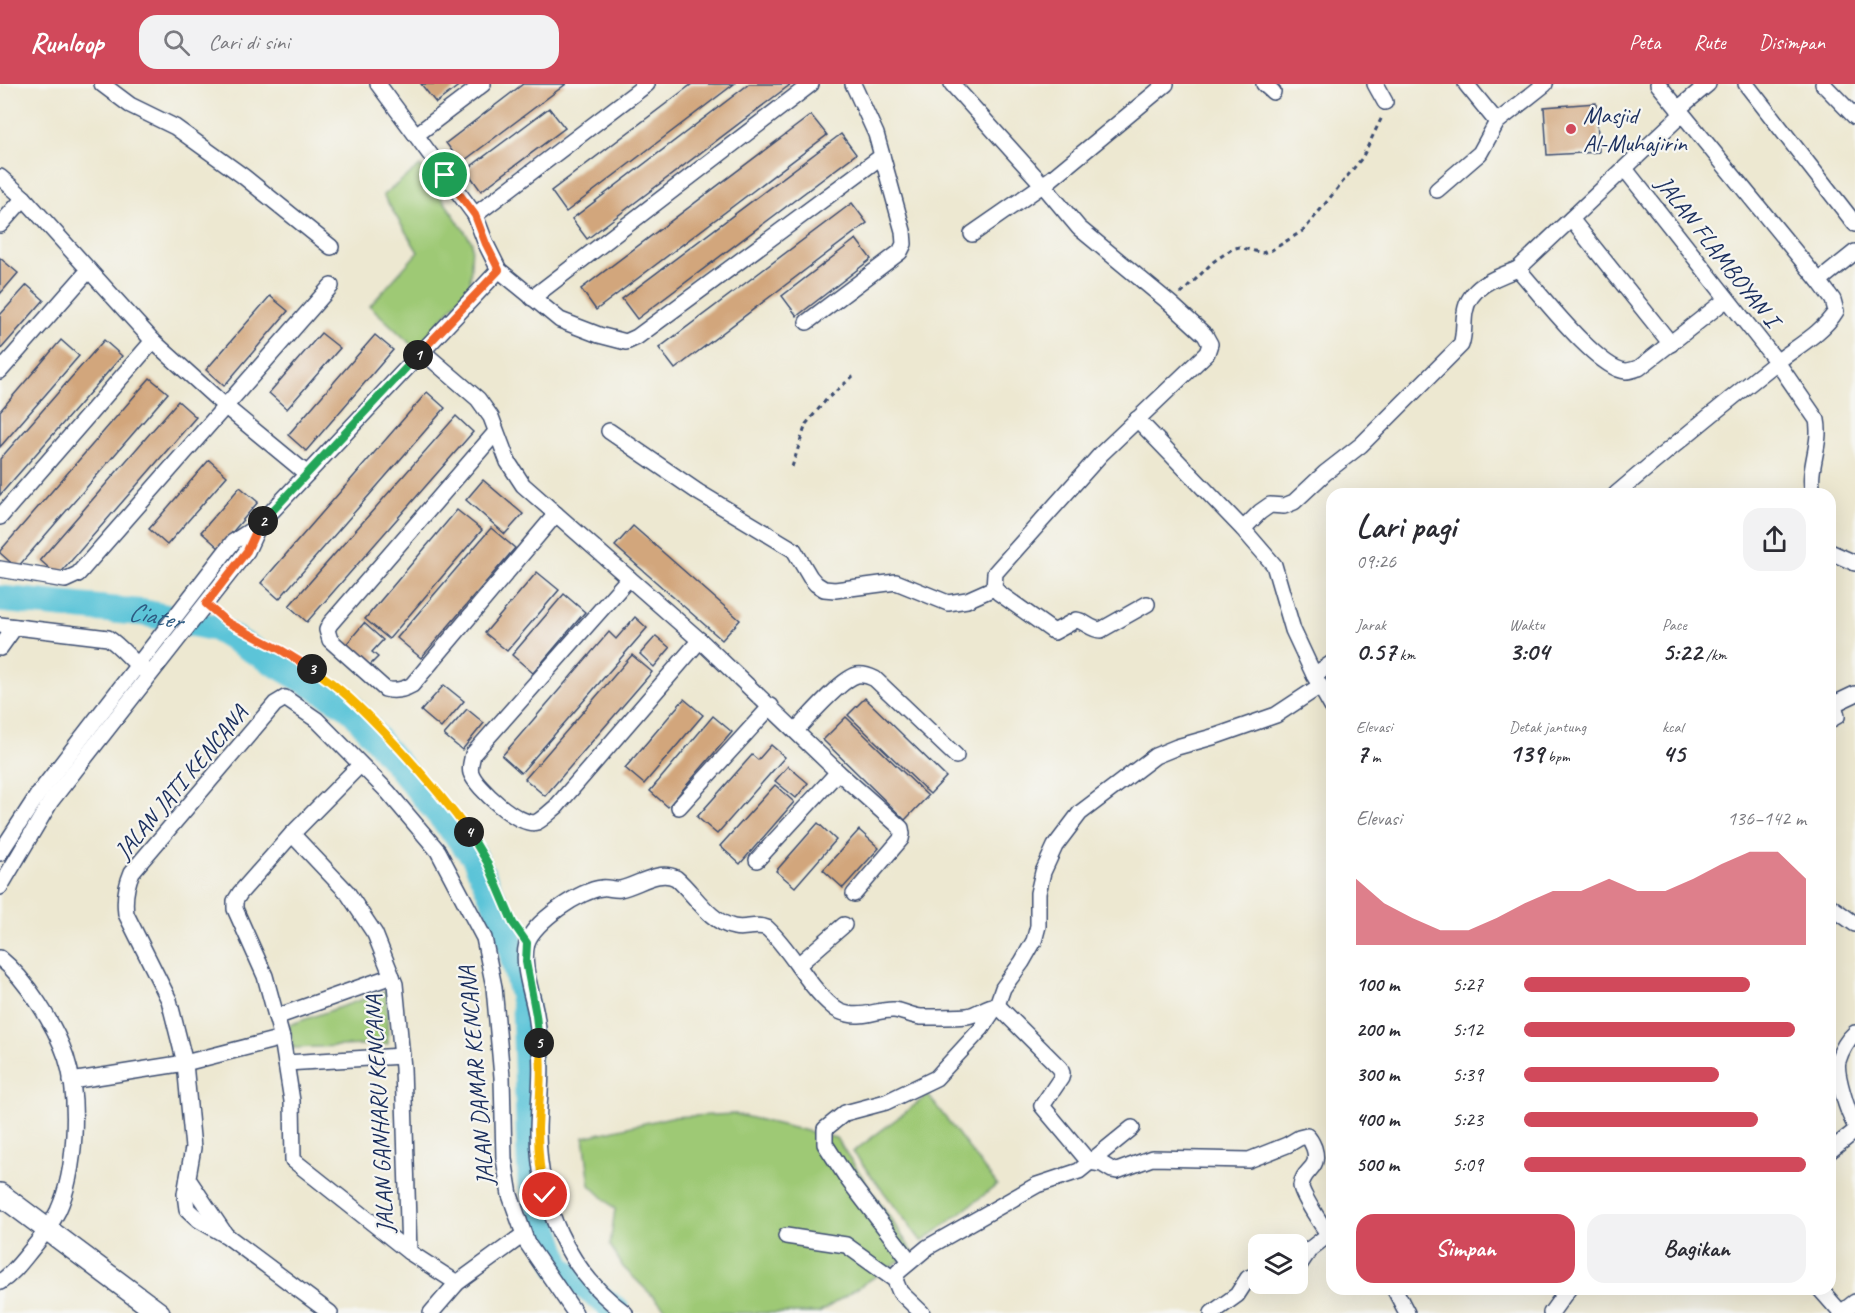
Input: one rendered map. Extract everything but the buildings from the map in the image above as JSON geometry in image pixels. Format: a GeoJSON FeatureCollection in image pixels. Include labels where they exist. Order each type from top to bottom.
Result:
{"type":"FeatureCollection","features":[{"type":"Feature","properties":{"kind":"street"},"geometry":{"type":"LineString","coordinates":[[102,84],[130,105],[175,127],[243,176],[331,247]]}},
{"type":"Feature","properties":{"kind":"street"},"geometry":{"type":"LineString","coordinates":[[378,84],[475,215],[499,270],[560,320],[599,335],[629,342],[638,338],[882,156]]}},
{"type":"Feature","properties":{"kind":"street"},"geometry":{"type":"LineString","coordinates":[[416,135],[483,84]]}},
{"type":"Feature","properties":{"kind":"street"},"geometry":{"type":"LineString","coordinates":[[475,215],[647,84]]}},
{"type":"Feature","properties":{"kind":"street"},"geometry":{"type":"LineString","coordinates":[[532,298],[811,84]]}},
{"type":"Feature","properties":{"kind":"street"},"geometry":{"type":"LineString","coordinates":[[807,322],[900,252],[904,244],[903,231],[876,134],[853,84]]}},
{"type":"Feature","properties":{"kind":"street"},"geometry":{"type":"LineString","coordinates":[[952,84],[1043,184],[1079,228],[1171,304],[1205,335],[1210,344],[1210,348],[1101,454],[995,573],[994,588]]}},
{"type":"Feature","properties":{"kind":"street"},"geometry":{"type":"LineString","coordinates":[[972,234],[1043,184],[1166,84]]}},
{"type":"Feature","properties":{"kind":"street"},"geometry":{"type":"LineString","coordinates":[[1375,84],[1385,102]]}},
{"type":"Feature","properties":{"kind":"street"},"geometry":{"type":"LineString","coordinates":[[1466,84],[1497,122]]}},
{"type":"Feature","properties":{"kind":"street"},"geometry":{"type":"LineString","coordinates":[[1437,190],[1480,153],[1497,122],[1545,84]]}},
{"type":"Feature","properties":{"kind":"street"},"geometry":{"type":"LineString","coordinates":[[1623,488],[1822,328],[1832,319],[1836,311],[1833,300],[1819,281],[1658,84]]}},
{"type":"Feature","properties":{"kind":"street"},"geometry":{"type":"LineString","coordinates":[[1243,529],[1270,505],[1284,506],[1294,502],[1325,473],[1361,445],[1461,345],[1465,330],[1465,310],[1469,299],[1477,290],[1493,278],[1518,269],[1625,169],[1708,84]]}},
{"type":"Feature","properties":{"kind":"street"},"geometry":{"type":"LineString","coordinates":[[1746,84],[1855,224]]}},
{"type":"Feature","properties":{"kind":"street"},"geometry":{"type":"LineString","coordinates":[[1823,84],[1854,114]]}},
{"type":"Feature","properties":{"kind":"street","name":"JALAN FLAMBOYAN I"},"geometry":{"type":"LineString","coordinates":[[1625,169],[1777,362],[1817,420],[1819,431],[1810,477],[1812,488]]}},
{"type":"Feature","properties":{"kind":"street"},"geometry":{"type":"LineString","coordinates":[[0,177],[24,198],[153,341],[226,407],[307,474]]}},
{"type":"Feature","properties":{"kind":"street"},"geometry":{"type":"LineString","coordinates":[[0,225],[24,198]]}},
{"type":"Feature","properties":{"kind":"street"},"geometry":{"type":"LineString","coordinates":[[1571,219],[1671,344]]}},
{"type":"Feature","properties":{"kind":"street"},"geometry":{"type":"LineString","coordinates":[[1819,281],[1855,252]]}},
{"type":"Feature","properties":{"kind":"street"},"geometry":{"type":"LineString","coordinates":[[1518,269],[1590,350],[1608,364],[1625,371],[1639,368],[1727,299]]}},
{"type":"Feature","properties":{"kind":"street"},"geometry":{"type":"LineString","coordinates":[[0,371],[89,270]]}},
{"type":"Feature","properties":{"kind":"street"},"geometry":{"type":"LineString","coordinates":[[0,853],[39,792],[233,542],[259,525],[499,270]]}},
{"type":"Feature","properties":{"kind":"street"},"geometry":{"type":"LineString","coordinates":[[0,569],[65,580],[73,578],[331,286]]}},
{"type":"Feature","properties":{"kind":"street"},"geometry":{"type":"LineString","coordinates":[[0,517],[153,341]]}},
{"type":"Feature","properties":{"kind":"street"},"geometry":{"type":"LineString","coordinates":[[422,351],[478,399],[491,417],[508,462],[523,484],[699,640],[838,772],[901,828],[901,839],[854,894]]}},
{"type":"Feature","properties":{"kind":"street"},"geometry":{"type":"LineString","coordinates":[[1137,419],[1243,529],[1274,565],[1293,630],[1326,697]]}},
{"type":"Feature","properties":{"kind":"street"},"geometry":{"type":"LineString","coordinates":[[609,431],[698,492],[794,550],[810,578],[824,589],[835,590],[896,582],[948,603],[967,600],[994,588]]}},
{"type":"Feature","properties":{"kind":"street"},"geometry":{"type":"LineString","coordinates":[[496,432],[330,624],[327,630],[330,640],[385,689],[391,691],[405,689],[412,685],[556,514]]}},
{"type":"Feature","properties":{"kind":"street"},"geometry":{"type":"LineString","coordinates":[[0,887],[51,801],[247,551],[259,525]]}},
{"type":"Feature","properties":{"kind":"street"},"geometry":{"type":"LineString","coordinates":[[1836,555],[1855,563]]}},
{"type":"Feature","properties":{"kind":"street"},"geometry":{"type":"LineString","coordinates":[[629,578],[473,754],[470,770],[475,781],[515,818],[525,822],[537,822],[556,807],[699,640]]}},
{"type":"Feature","properties":{"kind":"street"},"geometry":{"type":"LineString","coordinates":[[994,588],[1007,600],[1054,632],[1076,620],[1096,630],[1101,630],[1147,604]]}},
{"type":"Feature","properties":{"kind":"street"},"geometry":{"type":"LineString","coordinates":[[0,648],[7,626],[108,638],[138,666],[151,674]]}},
{"type":"Feature","properties":{"kind":"street"},"geometry":{"type":"LineString","coordinates":[[910,1261],[849,1181],[825,1144],[825,1129],[845,1113],[886,1102],[936,1078],[981,1029],[997,1005],[1000,992],[1034,941],[1038,926],[1038,893],[1043,872],[1055,846],[1080,813],[1155,756],[1276,715],[1317,681],[1326,670]]}},
{"type":"Feature","properties":{"kind":"street"},"geometry":{"type":"LineString","coordinates":[[795,730],[844,682],[855,676],[867,675],[875,679],[956,756]]}},
{"type":"Feature","properties":{"kind":"street"},"geometry":{"type":"LineString","coordinates":[[1836,703],[1855,694]]}},
{"type":"Feature","properties":{"kind":"street","name":"JALAN DAMAR KENCANA"},"geometry":{"type":"LineString","coordinates":[[285,698],[318,720],[388,792],[438,851],[484,938],[494,987],[501,1066],[506,1177],[523,1235],[575,1313]]}},
{"type":"Feature","properties":{"kind":"street","name":"JALAN JATI KENCANA"},"geometry":{"type":"LineString","coordinates":[[285,698],[279,701],[260,722],[132,872],[127,883],[124,903],[126,914],[169,1000],[185,1063],[193,1148],[185,1194],[188,1209],[199,1220],[227,1236],[330,1313]]}},
{"type":"Feature","properties":{"kind":"street"},"geometry":{"type":"LineString","coordinates":[[679,807],[771,706]]}},
{"type":"Feature","properties":{"kind":"street"},"geometry":{"type":"LineString","coordinates":[[360,765],[292,834],[240,893],[235,901],[235,909],[265,976],[282,1038],[292,1101],[293,1160],[409,1252]]}},
{"type":"Feature","properties":{"kind":"street"},"geometry":{"type":"LineString","coordinates":[[757,860],[838,772]]}},
{"type":"Feature","properties":{"kind":"street","name":"JALAN GANHARU KENCANA"},"geometry":{"type":"LineString","coordinates":[[292,834],[347,892],[375,934],[395,984],[402,1056],[409,1252],[457,1283]]}},
{"type":"Feature","properties":{"kind":"street"},"geometry":{"type":"LineString","coordinates":[[625,1313],[593,1286],[572,1255],[552,1218],[545,1195],[540,1172],[538,1131],[541,1055],[526,962],[527,943],[539,925],[586,893],[603,888],[618,889],[669,874],[685,885],[718,920],[733,927],[760,925],[766,928],[833,1007],[850,1015],[889,1010],[920,1017],[966,1016],[997,1005]]}},
{"type":"Feature","properties":{"kind":"street"},"geometry":{"type":"LineString","coordinates":[[1836,910],[1855,924]]}},
{"type":"Feature","properties":{"kind":"street"},"geometry":{"type":"LineString","coordinates":[[798,964],[844,925]]}},
{"type":"Feature","properties":{"kind":"street"},"geometry":{"type":"LineString","coordinates":[[0,958],[32,992],[65,1056],[71,1081],[74,1148],[67,1183],[58,1210],[48,1229],[21,1263],[0,1282]]}},
{"type":"Feature","properties":{"kind":"street"},"geometry":{"type":"LineString","coordinates":[[276,1017],[392,976]]}},
{"type":"Feature","properties":{"kind":"street"},"geometry":{"type":"LineString","coordinates":[[997,1005],[1060,1068],[1061,1078],[1042,1106],[1089,1162],[1102,1164],[1117,1171],[1152,1158],[1249,1160],[1307,1136],[1312,1141],[1317,1157],[1315,1164],[1304,1178],[1301,1187],[1303,1197],[1326,1230]]}},
{"type":"Feature","properties":{"kind":"street"},"geometry":{"type":"LineString","coordinates":[[1855,1033],[1849,1039],[1837,1063],[1844,1104],[1855,1125]]}},
{"type":"Feature","properties":{"kind":"street"},"geometry":{"type":"LineString","coordinates":[[71,1081],[185,1063],[282,1038]]}},
{"type":"Feature","properties":{"kind":"street"},"geometry":{"type":"LineString","coordinates":[[286,1063],[402,1056]]}},
{"type":"Feature","properties":{"kind":"street"},"geometry":{"type":"LineString","coordinates":[[895,1280],[898,1272],[928,1246],[973,1223],[1037,1185],[1079,1171],[1132,1128]]}},
{"type":"Feature","properties":{"kind":"street"},"geometry":{"type":"LineString","coordinates":[[1836,1146],[1855,1131]]}},
{"type":"Feature","properties":{"kind":"street"},"geometry":{"type":"LineString","coordinates":[[0,1194],[159,1313]]}},
{"type":"Feature","properties":{"kind":"street"},"geometry":{"type":"LineString","coordinates":[[431,1313],[457,1283],[523,1235]]}},
{"type":"Feature","properties":{"kind":"street"},"geometry":{"type":"LineString","coordinates":[[786,1236],[846,1245],[895,1280],[900,1292],[922,1313]]}},
{"type":"Feature","properties":{"kind":"street"},"geometry":{"type":"LineString","coordinates":[[1308,1253],[1313,1246],[1326,1238]]}},
{"type":"Feature","properties":{"kind":"street"},"geometry":{"type":"LineString","coordinates":[[1212,1313],[1237,1295],[1248,1278]]}},
{"type":"Feature","properties":{"kind":"street"},"geometry":{"type":"LineString","coordinates":[[1398,1295],[1407,1313]]}},
{"type":"Feature","properties":{"kind":"street"},"geometry":{"type":"LineString","coordinates":[[1551,1313],[1564,1295]]}},
{"type":"Feature","properties":{"kind":"street"},"geometry":{"type":"LineString","coordinates":[[1825,1295],[1841,1313],[1855,1302]]}},
{"type":"Feature","properties":{"kind":"path"},"geometry":{"type":"LineString","coordinates":[[1171,304],[1213,262],[1232,249],[1239,247],[1262,253],[1272,250],[1304,230],[1362,158],[1386,110],[1385,102]]}},
{"type":"Feature","properties":{"kind":"path"},"geometry":{"type":"LineString","coordinates":[[792,467],[806,424],[826,400],[853,376]]}},
{"type":"Feature","properties":{"kind":"path"},"geometry":{"type":"LineString","coordinates":[[205,605],[227,622],[317,672],[364,711],[407,756],[439,792],[474,839],[487,862],[513,923],[527,943]]}},
{"type":"Feature","properties":{"kind":"green space"},"geometry":{"type":"Polygon","coordinates":[[[420,166],[472,242],[470,286],[416,349],[370,306],[418,252],[383,195],[420,166]]]}},
{"type":"Feature","properties":{"kind":"green space"},"geometry":{"type":"Polygon","coordinates":[[[386,991],[388,1044],[293,1048],[289,1025],[386,991]]]}},
{"type":"Feature","properties":{"kind":"green space"},"geometry":{"type":"Polygon","coordinates":[[[928,1095],[997,1185],[922,1242],[853,1152],[928,1095]]]}},
{"type":"Feature","properties":{"kind":"green space"},"geometry":{"type":"Polygon","coordinates":[[[735,1114],[836,1138],[913,1252],[819,1313],[670,1313],[623,1267],[610,1245],[615,1209],[590,1185],[584,1137],[671,1117],[735,1114]]]}},
{"type":"Feature","properties":{"kind":"waterway","name":"Ciater"},"geometry":{"type":"LineString","coordinates":[[0,599],[145,613],[215,628],[350,707],[474,856],[506,927],[525,1006],[531,1183],[559,1267],[616,1310]]}},
{"type":"Feature","properties":{"kind":"place","name":"Masjid Al-Muhajirin"},"geometry":{"type":"Point","coordinates":[1571,129]}},
{"type":"Feature","properties":{"kind":"route"},"geometry":{"type":"LineString","coordinates":[[445,175],[475,215],[499,270],[259,525],[247,551],[206,604],[241,631],[281,650],[317,672],[364,711],[432,784],[474,839],[487,862],[513,923],[527,943],[526,962],[541,1055],[538,1131],[540,1172],[545,1195]]}}]}
